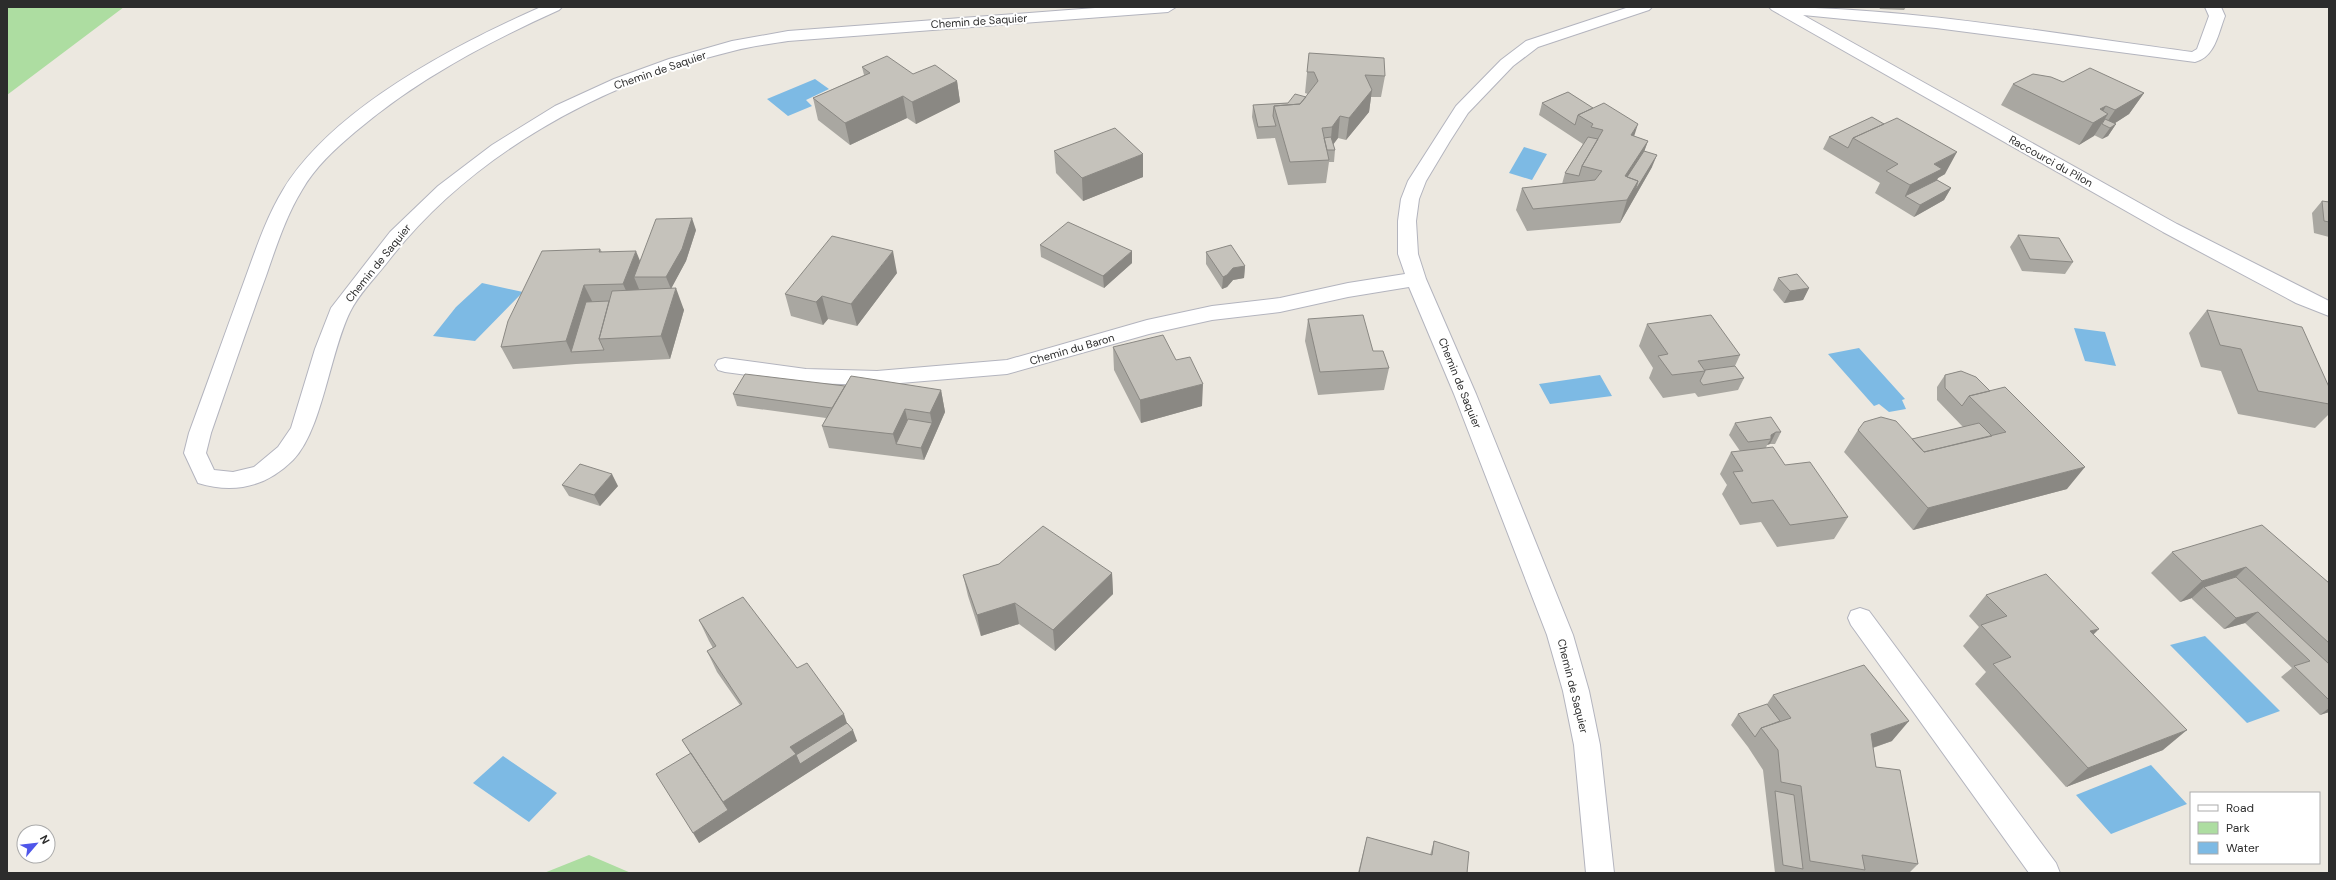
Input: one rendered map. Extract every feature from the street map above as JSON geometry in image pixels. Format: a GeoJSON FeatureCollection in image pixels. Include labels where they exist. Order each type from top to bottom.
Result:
{"type":"FeatureCollection","features":[{"type":"Feature","properties":{"kind":"street","name":"Chemin de Saquier"},"geometry":{"type":"LineString","coordinates":[[554,7],[506,27],[422,74],[380,103],[347,130],[319,156],[299,180],[279,216],[200,433],[194,454],[206,477],[233,481],[261,473],[286,453],[301,430],[325,349],[341,308],[397,236],[444,190],[498,149],[561,110],[620,82],[675,62],[732,46],[788,36],[1168,7]]}},
{"type":"Feature","properties":{"kind":"street","name":"Chemin de Saquier"},"geometry":{"type":"LineString","coordinates":[[1600,873],[1587,745],[1576,691],[1560,635],[1465,394],[1416,279],[1408,254],[1407,221],[1410,199],[1417,180],[1462,110],[1507,63],[1532,44],[1644,7]]}},
{"type":"Feature","properties":{"kind":"street"},"geometry":{"type":"LineString","coordinates":[[1778,8],[1975,28],[2195,56],[2204,52],[2217,16],[2213,7]]}},
{"type":"Feature","properties":{"kind":"street","name":"Raccourci du Pilon"},"geometry":{"type":"LineString","coordinates":[[1778,8],[2170,228],[2303,298],[2329,309]]}},
{"type":"Feature","properties":{"kind":"street","name":"Chemin du Baron"},"geometry":{"type":"LineString","coordinates":[[725,365],[806,376],[877,378],[1007,367],[1065,352],[1147,327],[1212,313],[1280,305],[1348,290],[1416,279]]}},
{"type":"Feature","properties":{"kind":"street"},"geometry":{"type":"LineString","coordinates":[[1860,618],[2046,873]]}},
{"type":"Feature","properties":{"kind":"green space"},"geometry":{"type":"Polygon","coordinates":[[[7,7],[124,7],[7,95],[7,7]]]}},
{"type":"Feature","properties":{"kind":"green space"},"geometry":{"type":"Polygon","coordinates":[[[589,855],[631,873],[544,873],[589,855]]]}},
{"type":"Feature","properties":{"kind":"water"},"geometry":{"type":"Polygon","coordinates":[[[815,79],[829,89],[806,100],[812,106],[788,116],[767,99],[815,79]]]}},
{"type":"Feature","properties":{"kind":"water"},"geometry":{"type":"Polygon","coordinates":[[[1524,147],[1547,154],[1532,180],[1509,173],[1524,147]]]}},
{"type":"Feature","properties":{"kind":"water"},"geometry":{"type":"Polygon","coordinates":[[[482,283],[523,292],[475,341],[433,336],[456,307],[482,283]]]}},
{"type":"Feature","properties":{"kind":"water"},"geometry":{"type":"Polygon","coordinates":[[[2074,328],[2105,332],[2116,366],[2085,361],[2074,328]]]}},
{"type":"Feature","properties":{"kind":"water"},"geometry":{"type":"Polygon","coordinates":[[[1859,348],[1905,399],[1902,400],[1906,409],[1889,412],[1879,404],[1874,406],[1828,354],[1859,348]]]}},
{"type":"Feature","properties":{"kind":"water"},"geometry":{"type":"Polygon","coordinates":[[[1600,375],[1612,396],[1550,404],[1539,384],[1600,375]]]}},
{"type":"Feature","properties":{"kind":"water"},"geometry":{"type":"Polygon","coordinates":[[[2205,636],[2280,711],[2247,723],[2170,645],[2205,636]]]}},
{"type":"Feature","properties":{"kind":"water"},"geometry":{"type":"Polygon","coordinates":[[[503,756],[557,793],[529,822],[473,783],[503,756]]]}},
{"type":"Feature","properties":{"kind":"water"},"geometry":{"type":"Polygon","coordinates":[[[2151,765],[2187,804],[2111,834],[2076,795],[2151,765]]]}},
{"type":"Feature","properties":{"kind":"building"},"geometry":{"type":"Polygon","coordinates":[[[1309,53],[1384,58],[1385,76],[1365,75],[1372,90],[1349,118],[1340,116],[1332,127],[1322,128],[1329,160],[1290,162],[1274,106],[1300,104],[1318,81],[1314,72],[1307,72],[1309,53]]]}},
{"type":"Feature","properties":{"kind":"building"},"geometry":{"type":"Polygon","coordinates":[[[887,56],[913,74],[935,65],[957,81],[912,102],[903,96],[845,123],[813,98],[870,73],[862,67],[887,56]]]}},
{"type":"Feature","properties":{"kind":"building"},"geometry":{"type":"Polygon","coordinates":[[[2090,68],[2144,93],[2115,110],[2106,106],[2100,109],[2108,114],[2093,123],[2013,84],[2033,74],[2051,77],[2063,82],[2090,68]]]}},
{"type":"Feature","properties":{"kind":"building"},"geometry":{"type":"Polygon","coordinates":[[[1568,92],[1593,108],[1578,115],[1575,125],[1542,103],[1568,92]]]}},
{"type":"Feature","properties":{"kind":"building"},"geometry":{"type":"Polygon","coordinates":[[[1295,94],[1306,97],[1300,104],[1274,106],[1273,116],[1276,126],[1258,127],[1253,105],[1288,103],[1295,94]]]}},
{"type":"Feature","properties":{"kind":"building"},"geometry":{"type":"Polygon","coordinates":[[[1604,103],[1638,124],[1631,135],[1648,141],[1625,176],[1638,181],[1627,200],[1533,209],[1522,188],[1595,180],[1602,171],[1582,166],[1603,130],[1591,127],[1593,124],[1578,115],[1604,103]]]}},
{"type":"Feature","properties":{"kind":"building"},"geometry":{"type":"Polygon","coordinates":[[[1872,117],[1884,124],[1853,138],[1848,148],[1829,137],[1872,117]]]}},
{"type":"Feature","properties":{"kind":"building"},"geometry":{"type":"Polygon","coordinates":[[[1897,118],[1957,152],[1934,164],[1942,169],[1910,185],[1886,171],[1898,164],[1853,138],[1897,118]]]}},
{"type":"Feature","properties":{"kind":"building"},"geometry":{"type":"Polygon","coordinates":[[[2105,119],[2116,124],[2110,128],[2102,124],[2105,119]]]}},
{"type":"Feature","properties":{"kind":"building"},"geometry":{"type":"Polygon","coordinates":[[[1115,128],[1143,154],[1082,178],[1054,151],[1115,128]]]}},
{"type":"Feature","properties":{"kind":"building"},"geometry":{"type":"Polygon","coordinates":[[[1331,137],[1335,150],[1327,150],[1324,138],[1331,137]]]}},
{"type":"Feature","properties":{"kind":"building"},"geometry":{"type":"Polygon","coordinates":[[[1588,137],[1598,139],[1582,166],[1579,176],[1565,173],[1588,137]]]}},
{"type":"Feature","properties":{"kind":"building"},"geometry":{"type":"Polygon","coordinates":[[[1644,151],[1657,155],[1635,191],[1638,181],[1627,177],[1644,151]]]}},
{"type":"Feature","properties":{"kind":"building"},"geometry":{"type":"Polygon","coordinates":[[[1937,180],[1951,188],[1920,205],[1905,196],[1937,180]]]}},
{"type":"Feature","properties":{"kind":"building"},"geometry":{"type":"Polygon","coordinates":[[[2322,201],[2329,202],[2329,222],[2324,221],[2322,201]]]}},
{"type":"Feature","properties":{"kind":"building"},"geometry":{"type":"Polygon","coordinates":[[[692,218],[682,249],[666,277],[634,277],[656,219],[692,218]]]}},
{"type":"Feature","properties":{"kind":"building"},"geometry":{"type":"Polygon","coordinates":[[[1068,222],[1132,251],[1103,276],[1040,245],[1068,222]]]}},
{"type":"Feature","properties":{"kind":"building"},"geometry":{"type":"Polygon","coordinates":[[[2018,235],[2059,238],[2073,262],[2030,259],[2018,235]]]}},
{"type":"Feature","properties":{"kind":"building"},"geometry":{"type":"Polygon","coordinates":[[[832,236],[893,251],[851,304],[822,296],[816,302],[785,294],[832,236]]]}},
{"type":"Feature","properties":{"kind":"building"},"geometry":{"type":"Polygon","coordinates":[[[1231,245],[1245,266],[1233,268],[1223,277],[1206,252],[1231,245]]]}},
{"type":"Feature","properties":{"kind":"building"},"geometry":{"type":"Polygon","coordinates":[[[600,249],[599,252],[636,251],[623,284],[584,285],[566,341],[501,347],[508,321],[542,251],[600,249]]]}},
{"type":"Feature","properties":{"kind":"building"},"geometry":{"type":"Polygon","coordinates":[[[1797,274],[1809,288],[1790,291],[1778,278],[1797,274]]]}},
{"type":"Feature","properties":{"kind":"building"},"geometry":{"type":"Polygon","coordinates":[[[676,288],[661,336],[599,339],[612,291],[676,288]]]}},
{"type":"Feature","properties":{"kind":"building"},"geometry":{"type":"Polygon","coordinates":[[[609,301],[599,339],[604,350],[571,352],[586,302],[609,301]]]}},
{"type":"Feature","properties":{"kind":"building"},"geometry":{"type":"Polygon","coordinates":[[[2207,310],[2302,327],[2329,387],[2329,404],[2258,391],[2241,349],[2220,345],[2207,310]]]}},
{"type":"Feature","properties":{"kind":"building"},"geometry":{"type":"Polygon","coordinates":[[[1363,315],[1373,351],[1383,351],[1389,368],[1320,372],[1308,319],[1363,315]]]}},
{"type":"Feature","properties":{"kind":"building"},"geometry":{"type":"Polygon","coordinates":[[[1711,315],[1740,355],[1698,361],[1705,371],[1672,375],[1658,356],[1668,354],[1647,324],[1711,315]]]}},
{"type":"Feature","properties":{"kind":"building"},"geometry":{"type":"Polygon","coordinates":[[[1163,335],[1176,360],[1190,357],[1203,384],[1140,400],[1113,347],[1163,335]]]}},
{"type":"Feature","properties":{"kind":"building"},"geometry":{"type":"Polygon","coordinates":[[[1735,366],[1744,378],[1703,385],[1700,381],[1705,370],[1735,366]]]}},
{"type":"Feature","properties":{"kind":"building"},"geometry":{"type":"Polygon","coordinates":[[[1961,371],[1976,377],[1990,391],[1969,396],[1962,406],[1945,388],[1945,375],[1961,371]]]}},
{"type":"Feature","properties":{"kind":"building"},"geometry":{"type":"Polygon","coordinates":[[[745,374],[845,386],[832,408],[733,394],[745,374]]]}},
{"type":"Feature","properties":{"kind":"building"},"geometry":{"type":"Polygon","coordinates":[[[851,376],[941,390],[930,413],[905,409],[893,434],[822,426],[851,376]]]}},
{"type":"Feature","properties":{"kind":"building"},"geometry":{"type":"Polygon","coordinates":[[[2005,387],[2085,467],[1928,508],[1858,430],[1864,422],[1881,417],[1896,421],[1924,452],[2006,432],[1969,396],[2005,387]]]}},
{"type":"Feature","properties":{"kind":"building"},"geometry":{"type":"Polygon","coordinates":[[[1771,417],[1781,432],[1776,432],[1771,435],[1771,439],[1748,442],[1735,423],[1771,417]]]}},
{"type":"Feature","properties":{"kind":"building"},"geometry":{"type":"Polygon","coordinates":[[[908,419],[932,423],[921,448],[896,444],[908,419]]]}},
{"type":"Feature","properties":{"kind":"building"},"geometry":{"type":"Polygon","coordinates":[[[1979,423],[1992,436],[1924,452],[1912,439],[1979,423]]]}},
{"type":"Feature","properties":{"kind":"building"},"geometry":{"type":"Polygon","coordinates":[[[1773,447],[1785,465],[1810,462],[1848,517],[1790,525],[1773,500],[1752,503],[1733,472],[1743,471],[1731,452],[1773,447]]]}},
{"type":"Feature","properties":{"kind":"building"},"geometry":{"type":"Polygon","coordinates":[[[580,464],[612,474],[594,495],[562,485],[580,464]]]}},
{"type":"Feature","properties":{"kind":"building"},"geometry":{"type":"Polygon","coordinates":[[[2262,525],[2329,583],[2329,643],[2246,567],[2202,581],[2172,552],[2262,525]]]}},
{"type":"Feature","properties":{"kind":"building"},"geometry":{"type":"Polygon","coordinates":[[[1043,526],[1112,573],[1053,630],[1015,603],[977,615],[963,575],[999,564],[1043,526]]]}},
{"type":"Feature","properties":{"kind":"building"},"geometry":{"type":"Polygon","coordinates":[[[2046,574],[2099,629],[2090,631],[2187,730],[2088,768],[1993,664],[2011,657],[1981,625],[2007,616],[1986,595],[2046,574]]]}},
{"type":"Feature","properties":{"kind":"building"},"geometry":{"type":"Polygon","coordinates":[[[2236,577],[2329,664],[2329,700],[2294,666],[2310,661],[2258,612],[2236,618],[2204,587],[2236,577]]]}},
{"type":"Feature","properties":{"kind":"building"},"geometry":{"type":"Polygon","coordinates":[[[743,597],[797,668],[807,663],[844,714],[790,747],[796,754],[723,802],[682,740],[742,704],[707,651],[716,646],[699,620],[743,597]]]}},
{"type":"Feature","properties":{"kind":"building"},"geometry":{"type":"Polygon","coordinates":[[[1864,665],[1909,721],[1871,734],[1876,767],[1900,770],[1918,864],[1862,855],[1865,870],[1810,861],[1801,786],[1781,782],[1778,750],[1761,728],[1791,718],[1773,695],[1864,665]]]}},
{"type":"Feature","properties":{"kind":"building"},"geometry":{"type":"Polygon","coordinates":[[[1767,704],[1780,721],[1761,728],[1755,737],[1738,714],[1767,704]]]}},
{"type":"Feature","properties":{"kind":"building"},"geometry":{"type":"Polygon","coordinates":[[[847,723],[853,730],[800,764],[796,755],[847,723]]]}},
{"type":"Feature","properties":{"kind":"building"},"geometry":{"type":"Polygon","coordinates":[[[691,753],[728,810],[693,833],[656,774],[691,753]]]}},
{"type":"Feature","properties":{"kind":"building"},"geometry":{"type":"Polygon","coordinates":[[[1775,791],[1794,795],[1803,869],[1783,865],[1775,791]]]}},
{"type":"Feature","properties":{"kind":"building"},"geometry":{"type":"Polygon","coordinates":[[[1367,837],[1432,855],[1434,841],[1469,852],[1467,873],[1359,873],[1367,837]]]}}]}
